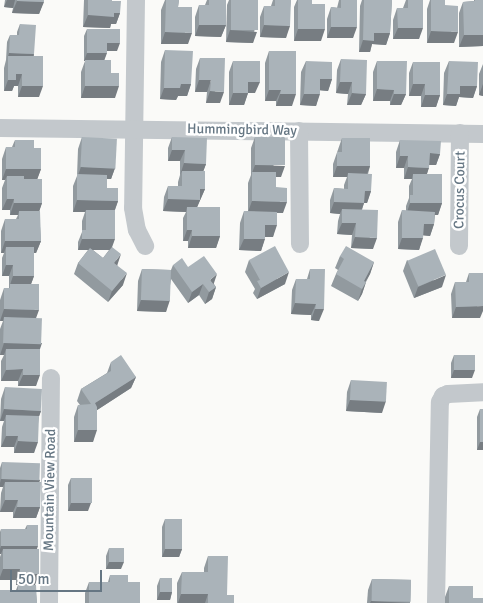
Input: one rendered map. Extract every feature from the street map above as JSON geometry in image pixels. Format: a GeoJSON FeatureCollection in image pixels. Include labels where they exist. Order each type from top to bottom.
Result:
{"type":"FeatureCollection","features":[{"type":"Feature","properties":{"kind":"street"},"geometry":{"type":"LineString","coordinates":[[136,0],[133,208],[137,230],[145,246]]}},
{"type":"Feature","properties":{"kind":"street","name":"Hummingbird Way"},"geometry":{"type":"LineString","coordinates":[[0,128],[483,134]]}},
{"type":"Feature","properties":{"kind":"street"},"geometry":{"type":"LineString","coordinates":[[300,131],[300,244]]}},
{"type":"Feature","properties":{"kind":"street","name":"Crocus Court"},"geometry":{"type":"LineString","coordinates":[[459,246],[460,134]]}},
{"type":"Feature","properties":{"kind":"street","name":"Mountain View Road"},"geometry":{"type":"LineString","coordinates":[[49,603],[52,378]]}},
{"type":"Feature","properties":{"kind":"street"},"geometry":{"type":"LineString","coordinates":[[436,603],[440,402],[443,396],[448,394],[483,392]]}},
{"type":"Feature","properties":{"kind":"building"},"geometry":{"type":"Polygon","coordinates":[[[44,0],[44,2],[17,1],[44,0]]]}},
{"type":"Feature","properties":{"kind":"building"},"geometry":{"type":"Polygon","coordinates":[[[88,0],[121,1],[120,13],[114,13],[114,17],[88,15],[88,0]]]}},
{"type":"Feature","properties":{"kind":"building"},"geometry":{"type":"Polygon","coordinates":[[[166,0],[179,0],[178,7],[192,7],[192,33],[165,32],[166,0]]]}},
{"type":"Feature","properties":{"kind":"building"},"geometry":{"type":"Polygon","coordinates":[[[209,0],[226,0],[226,25],[199,25],[199,5],[209,5],[209,0]]]}},
{"type":"Feature","properties":{"kind":"building"},"geometry":{"type":"Polygon","coordinates":[[[231,0],[258,0],[258,30],[231,30],[231,0]]]}},
{"type":"Feature","properties":{"kind":"building"},"geometry":{"type":"Polygon","coordinates":[[[275,0],[291,0],[290,26],[264,25],[264,6],[275,6],[275,0]]]}},
{"type":"Feature","properties":{"kind":"building"},"geometry":{"type":"Polygon","coordinates":[[[298,0],[312,0],[312,4],[325,4],[325,29],[298,29],[298,0]]]}},
{"type":"Feature","properties":{"kind":"building"},"geometry":{"type":"Polygon","coordinates":[[[341,0],[357,0],[357,27],[331,27],[331,7],[341,8],[341,0]]]}},
{"type":"Feature","properties":{"kind":"building"},"geometry":{"type":"Polygon","coordinates":[[[364,0],[392,0],[390,33],[374,33],[374,41],[363,40],[364,0]]]}},
{"type":"Feature","properties":{"kind":"building"},"geometry":{"type":"Polygon","coordinates":[[[408,0],[423,0],[423,28],[398,28],[397,8],[408,8],[408,0]]]}},
{"type":"Feature","properties":{"kind":"building"},"geometry":{"type":"Polygon","coordinates":[[[431,0],[445,0],[445,5],[458,6],[458,32],[431,31],[431,0]]]}},
{"type":"Feature","properties":{"kind":"building"},"geometry":{"type":"Polygon","coordinates":[[[483,0],[483,35],[464,35],[463,2],[483,0]]]}},
{"type":"Feature","properties":{"kind":"building"},"geometry":{"type":"Polygon","coordinates":[[[20,24],[36,25],[34,54],[9,53],[10,35],[19,35],[20,24]]]}},
{"type":"Feature","properties":{"kind":"building"},"geometry":{"type":"Polygon","coordinates":[[[87,29],[120,29],[120,43],[107,43],[107,53],[87,53],[87,29]]]}},
{"type":"Feature","properties":{"kind":"building"},"geometry":{"type":"Polygon","coordinates":[[[165,50],[193,51],[191,84],[181,84],[180,88],[164,88],[165,50]]]}},
{"type":"Feature","properties":{"kind":"building"},"geometry":{"type":"Polygon","coordinates":[[[269,51],[296,51],[296,94],[280,94],[281,90],[269,90],[269,51]]]}},
{"type":"Feature","properties":{"kind":"building"},"geometry":{"type":"Polygon","coordinates":[[[8,56],[43,56],[43,86],[22,86],[22,74],[16,74],[16,80],[8,80],[8,56]]]}},
{"type":"Feature","properties":{"kind":"building"},"geometry":{"type":"Polygon","coordinates":[[[200,58],[225,58],[224,92],[210,91],[211,80],[199,80],[200,58]]]}},
{"type":"Feature","properties":{"kind":"building"},"geometry":{"type":"Polygon","coordinates":[[[341,59],[367,60],[366,94],[352,93],[352,82],[340,82],[341,59]]]}},
{"type":"Feature","properties":{"kind":"building"},"geometry":{"type":"Polygon","coordinates":[[[85,60],[111,60],[111,73],[119,73],[119,86],[85,86],[85,60]]]}},
{"type":"Feature","properties":{"kind":"building"},"geometry":{"type":"Polygon","coordinates":[[[233,61],[260,61],[260,82],[248,82],[248,93],[233,93],[233,61]]]}},
{"type":"Feature","properties":{"kind":"building"},"geometry":{"type":"Polygon","coordinates":[[[306,61],[332,62],[332,79],[320,79],[320,94],[304,94],[306,61]]]}},
{"type":"Feature","properties":{"kind":"building"},"geometry":{"type":"Polygon","coordinates":[[[377,61],[407,61],[406,94],[394,94],[394,90],[377,89],[377,61]]]}},
{"type":"Feature","properties":{"kind":"building"},"geometry":{"type":"Polygon","coordinates":[[[449,61],[478,62],[477,86],[460,86],[460,94],[447,94],[449,61]]]}},
{"type":"Feature","properties":{"kind":"building"},"geometry":{"type":"Polygon","coordinates":[[[413,62],[440,62],[440,95],[425,95],[425,84],[413,84],[413,62]]]}},
{"type":"Feature","properties":{"kind":"building"},"geometry":{"type":"Polygon","coordinates":[[[82,137],[117,139],[115,169],[80,167],[82,137]]]}},
{"type":"Feature","properties":{"kind":"building"},"geometry":{"type":"Polygon","coordinates":[[[172,137],[207,138],[206,164],[184,163],[185,150],[172,150],[172,137]]]}},
{"type":"Feature","properties":{"kind":"building"},"geometry":{"type":"Polygon","coordinates":[[[255,137],[285,137],[285,165],[255,165],[255,137]]]}},
{"type":"Feature","properties":{"kind":"building"},"geometry":{"type":"Polygon","coordinates":[[[342,138],[370,138],[370,166],[337,166],[337,152],[342,152],[342,138]]]}},
{"type":"Feature","properties":{"kind":"building"},"geometry":{"type":"Polygon","coordinates":[[[15,140],[34,140],[34,148],[41,148],[41,169],[6,169],[6,147],[15,147],[15,140]]]}},
{"type":"Feature","properties":{"kind":"building"},"geometry":{"type":"Polygon","coordinates":[[[400,140],[441,141],[440,154],[430,153],[429,168],[408,167],[408,156],[400,156],[400,140]]]}},
{"type":"Feature","properties":{"kind":"building"},"geometry":{"type":"Polygon","coordinates":[[[182,171],[205,171],[205,189],[200,189],[200,200],[168,199],[168,186],[182,186],[182,171]]]}},
{"type":"Feature","properties":{"kind":"building"},"geometry":{"type":"Polygon","coordinates":[[[252,172],[276,172],[276,187],[287,188],[287,202],[252,201],[252,172]]]}},
{"type":"Feature","properties":{"kind":"building"},"geometry":{"type":"Polygon","coordinates":[[[348,173],[372,174],[371,191],[365,191],[364,203],[334,202],[334,188],[348,189],[348,173]]]}},
{"type":"Feature","properties":{"kind":"building"},"geometry":{"type":"Polygon","coordinates":[[[77,174],[107,175],[107,188],[118,188],[118,201],[77,200],[77,174]]]}},
{"type":"Feature","properties":{"kind":"building"},"geometry":{"type":"Polygon","coordinates":[[[413,174],[442,174],[442,203],[410,203],[410,195],[413,195],[413,174]]]}},
{"type":"Feature","properties":{"kind":"building"},"geometry":{"type":"Polygon","coordinates":[[[7,176],[24,176],[24,179],[42,179],[42,203],[14,203],[14,199],[7,199],[7,176]]]}},
{"type":"Feature","properties":{"kind":"building"},"geometry":{"type":"Polygon","coordinates":[[[187,207],[220,207],[220,236],[192,236],[192,230],[187,230],[187,207]]]}},
{"type":"Feature","properties":{"kind":"building"},"geometry":{"type":"Polygon","coordinates":[[[342,209],[378,210],[377,238],[355,237],[356,223],[342,223],[342,209]]]}},
{"type":"Feature","properties":{"kind":"building"},"geometry":{"type":"Polygon","coordinates":[[[86,210],[115,210],[115,239],[82,239],[82,230],[86,230],[86,210]]]}},
{"type":"Feature","properties":{"kind":"building"},"geometry":{"type":"Polygon","coordinates":[[[402,210],[435,212],[434,224],[424,224],[423,238],[402,238],[402,210]]]}},
{"type":"Feature","properties":{"kind":"building"},"geometry":{"type":"Polygon","coordinates":[[[19,211],[40,211],[41,241],[5,241],[5,219],[19,219],[19,211]]]}},
{"type":"Feature","properties":{"kind":"building"},"geometry":{"type":"Polygon","coordinates":[[[244,211],[277,212],[277,225],[265,225],[265,239],[244,239],[244,211]]]}},
{"type":"Feature","properties":{"kind":"building"},"geometry":{"type":"Polygon","coordinates":[[[275,246],[289,272],[261,288],[257,281],[260,280],[249,260],[275,246]]]}},
{"type":"Feature","properties":{"kind":"building"},"geometry":{"type":"Polygon","coordinates":[[[346,246],[374,262],[362,289],[336,274],[344,259],[340,256],[346,246]]]}},
{"type":"Feature","properties":{"kind":"building"},"geometry":{"type":"Polygon","coordinates":[[[6,247],[34,247],[34,276],[13,276],[13,265],[6,265],[6,247]]]}},
{"type":"Feature","properties":{"kind":"building"},"geometry":{"type":"Polygon","coordinates":[[[112,247],[121,254],[114,263],[127,273],[112,291],[78,263],[90,248],[103,258],[112,247]]]}},
{"type":"Feature","properties":{"kind":"building"},"geometry":{"type":"Polygon","coordinates":[[[435,249],[446,275],[418,286],[407,261],[435,249]]]}},
{"type":"Feature","properties":{"kind":"building"},"geometry":{"type":"Polygon","coordinates":[[[204,256],[217,274],[210,280],[216,287],[209,292],[203,284],[192,292],[173,265],[182,258],[188,267],[204,256]]]}},
{"type":"Feature","properties":{"kind":"building"},"geometry":{"type":"Polygon","coordinates":[[[142,269],[171,270],[170,301],[141,300],[142,269]]]}},
{"type":"Feature","properties":{"kind":"building"},"geometry":{"type":"Polygon","coordinates":[[[310,269],[325,269],[324,309],[315,309],[316,304],[295,303],[296,279],[310,279],[310,269]]]}},
{"type":"Feature","properties":{"kind":"building"},"geometry":{"type":"Polygon","coordinates":[[[469,273],[483,273],[483,306],[456,307],[455,282],[469,282],[469,273]]]}},
{"type":"Feature","properties":{"kind":"building"},"geometry":{"type":"Polygon","coordinates":[[[10,284],[39,284],[39,310],[4,309],[4,288],[10,288],[10,284]]]}},
{"type":"Feature","properties":{"kind":"building"},"geometry":{"type":"Polygon","coordinates":[[[4,317],[42,318],[41,344],[3,343],[4,317]]]}},
{"type":"Feature","properties":{"kind":"building"},"geometry":{"type":"Polygon","coordinates":[[[6,349],[40,349],[40,375],[23,375],[23,369],[6,370],[6,349]]]}},
{"type":"Feature","properties":{"kind":"building"},"geometry":{"type":"Polygon","coordinates":[[[121,355],[136,377],[95,403],[97,407],[97,430],[78,430],[78,405],[91,404],[81,389],[111,371],[111,362],[121,355]]]}},
{"type":"Feature","properties":{"kind":"building"},"geometry":{"type":"Polygon","coordinates":[[[454,355],[475,355],[475,370],[454,370],[454,355]]]}},
{"type":"Feature","properties":{"kind":"building"},"geometry":{"type":"Polygon","coordinates":[[[351,380],[387,382],[386,402],[350,400],[351,380]]]}},
{"type":"Feature","properties":{"kind":"building"},"geometry":{"type":"Polygon","coordinates":[[[5,387],[42,389],[41,411],[4,409],[5,387]]]}},
{"type":"Feature","properties":{"kind":"building"},"geometry":{"type":"Polygon","coordinates":[[[480,409],[483,409],[483,442],[480,442],[480,409]]]}},
{"type":"Feature","properties":{"kind":"building"},"geometry":{"type":"Polygon","coordinates":[[[6,415],[39,416],[38,442],[18,441],[18,436],[6,436],[6,415]]]}},
{"type":"Feature","properties":{"kind":"building"},"geometry":{"type":"Polygon","coordinates":[[[2,462],[40,463],[39,480],[1,479],[2,462]]]}},
{"type":"Feature","properties":{"kind":"building"},"geometry":{"type":"Polygon","coordinates":[[[71,478],[92,478],[92,503],[71,503],[71,478]]]}},
{"type":"Feature","properties":{"kind":"building"},"geometry":{"type":"Polygon","coordinates":[[[5,482],[41,482],[40,507],[17,507],[18,500],[5,500],[5,482]]]}},
{"type":"Feature","properties":{"kind":"building"},"geometry":{"type":"Polygon","coordinates":[[[165,519],[182,519],[182,549],[165,549],[165,519]]]}},
{"type":"Feature","properties":{"kind":"building"},"geometry":{"type":"Polygon","coordinates":[[[27,525],[38,525],[38,546],[1,546],[1,529],[27,529],[27,525]]]}},
{"type":"Feature","properties":{"kind":"building"},"geometry":{"type":"Polygon","coordinates":[[[109,548],[124,548],[124,562],[109,562],[109,548]]]}},
{"type":"Feature","properties":{"kind":"building"},"geometry":{"type":"Polygon","coordinates":[[[3,549],[39,549],[39,574],[20,574],[20,569],[3,569],[3,549]]]}},
{"type":"Feature","properties":{"kind":"building"},"geometry":{"type":"Polygon","coordinates":[[[208,556],[228,556],[227,595],[234,595],[234,603],[208,603],[208,594],[181,594],[182,572],[208,572],[208,556]]]}},
{"type":"Feature","properties":{"kind":"building"},"geometry":{"type":"Polygon","coordinates":[[[110,575],[128,575],[128,582],[140,582],[140,603],[89,603],[89,582],[110,582],[110,575]]]}},
{"type":"Feature","properties":{"kind":"building"},"geometry":{"type":"Polygon","coordinates":[[[160,578],[172,578],[172,592],[160,592],[160,578]]]}},
{"type":"Feature","properties":{"kind":"building"},"geometry":{"type":"Polygon","coordinates":[[[372,579],[411,580],[411,602],[372,601],[372,579]]]}},
{"type":"Feature","properties":{"kind":"building"},"geometry":{"type":"Polygon","coordinates":[[[18,585],[36,585],[37,603],[0,603],[0,590],[18,590],[18,585]]]}},
{"type":"Feature","properties":{"kind":"building"},"geometry":{"type":"Polygon","coordinates":[[[449,586],[473,586],[473,598],[483,598],[483,603],[449,603],[449,586]]]}}]}
